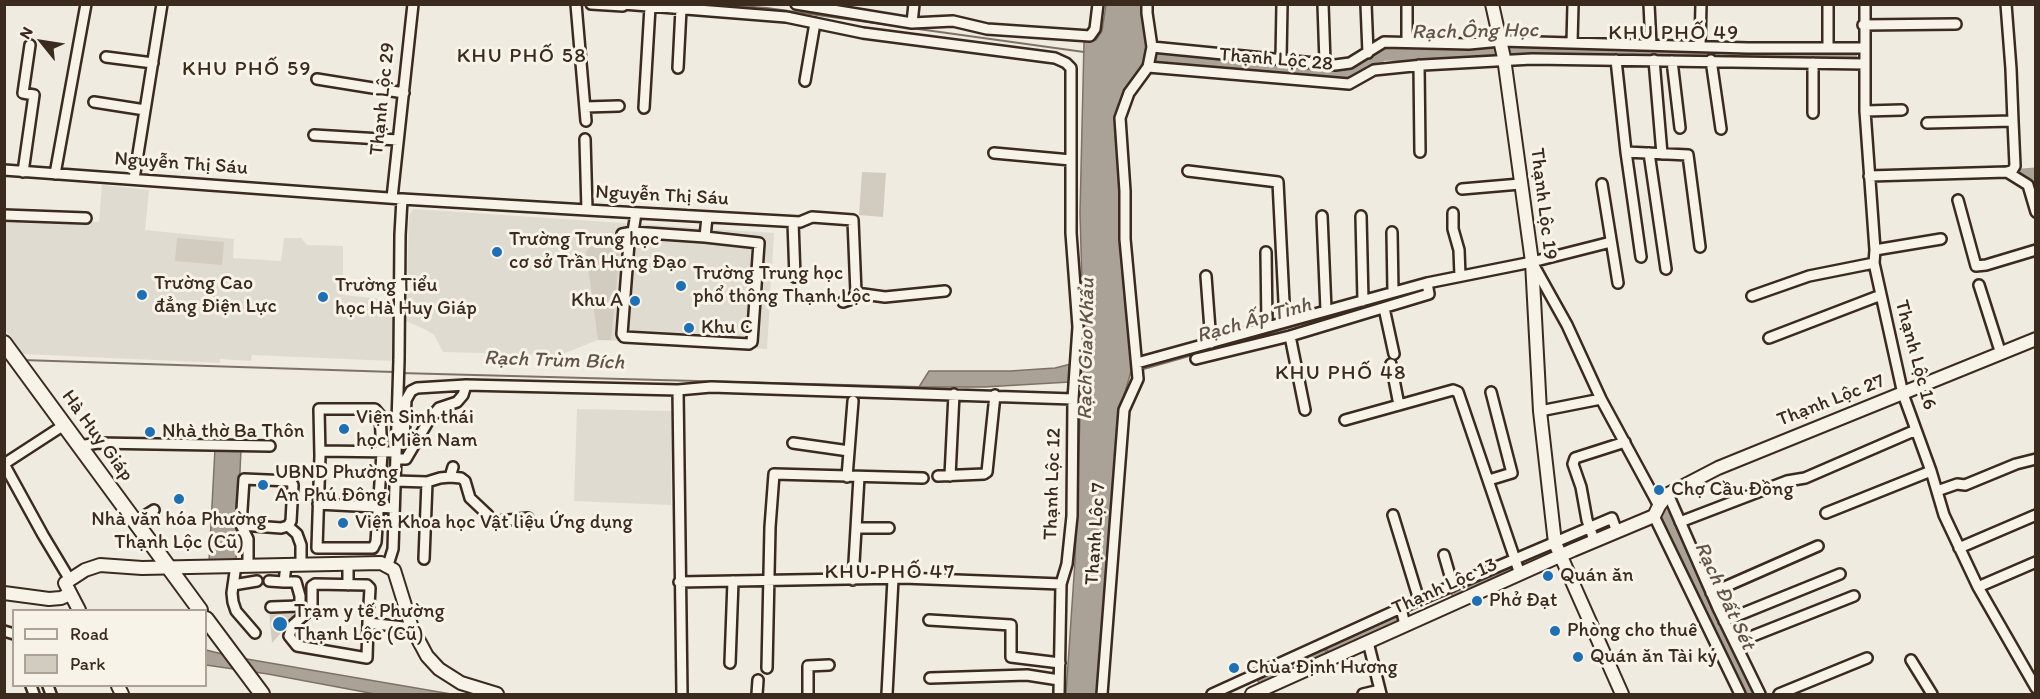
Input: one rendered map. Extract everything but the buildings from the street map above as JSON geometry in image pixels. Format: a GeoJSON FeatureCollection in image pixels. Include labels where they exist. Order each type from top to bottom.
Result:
{"type":"FeatureCollection","features":[{"type":"Feature","properties":{"kind":"main road","name":"Hà Huy Giáp"},"geometry":{"type":"LineString","coordinates":[[4,342],[199,609]]}},
{"type":"Feature","properties":{"kind":"main road"},"geometry":{"type":"LineString","coordinates":[[208,622],[262,694]]}},
{"type":"Feature","properties":{"kind":"street"},"geometry":{"type":"LineString","coordinates":[[55,174],[86,4]]}},
{"type":"Feature","properties":{"kind":"street"},"geometry":{"type":"LineString","coordinates":[[134,179],[162,4]]}},
{"type":"Feature","properties":{"kind":"street","name":"Thạnh Lộc 29"},"geometry":{"type":"LineString","coordinates":[[392,198],[413,4]]}},
{"type":"Feature","properties":{"kind":"street"},"geometry":{"type":"LineString","coordinates":[[576,4],[586,121]]}},
{"type":"Feature","properties":{"kind":"street","name":"Thạnh Lộc 12"},"geometry":{"type":"LineString","coordinates":[[591,4],[786,17],[863,33],[1062,60],[1071,68],[1071,233],[1078,327],[1073,394],[1072,516],[1067,564],[1060,585],[1059,694]]}},
{"type":"Feature","properties":{"kind":"street"},"geometry":{"type":"LineString","coordinates":[[796,4],[912,23],[953,21],[987,29],[1090,36],[1095,29],[1098,4]]}},
{"type":"Feature","properties":{"kind":"street"},"geometry":{"type":"LineString","coordinates":[[912,23],[915,4]]}},
{"type":"Feature","properties":{"kind":"street"},"geometry":{"type":"LineString","coordinates":[[1147,4],[1152,48],[1148,67]]}},
{"type":"Feature","properties":{"kind":"street"},"geometry":{"type":"LineString","coordinates":[[1281,59],[1282,4]]}},
{"type":"Feature","properties":{"kind":"street"},"geometry":{"type":"LineString","coordinates":[[1323,4],[1325,63]]}},
{"type":"Feature","properties":{"kind":"street"},"geometry":{"type":"LineString","coordinates":[[1366,4],[1368,53]]}},
{"type":"Feature","properties":{"kind":"street"},"geometry":{"type":"LineString","coordinates":[[1407,4],[1407,42]]}},
{"type":"Feature","properties":{"kind":"street","name":"Thạnh Lộc 19"},"geometry":{"type":"LineString","coordinates":[[1492,4],[1505,60],[1532,262],[1540,411],[1555,543],[1622,694]]}},
{"type":"Feature","properties":{"kind":"street"},"geometry":{"type":"LineString","coordinates":[[1572,43],[1573,4]]}},
{"type":"Feature","properties":{"kind":"street"},"geometry":{"type":"LineString","coordinates":[[1649,4],[1651,45]]}},
{"type":"Feature","properties":{"kind":"street"},"geometry":{"type":"LineString","coordinates":[[1700,46],[1701,4]]}},
{"type":"Feature","properties":{"kind":"street"},"geometry":{"type":"LineString","coordinates":[[1828,4],[1828,48]]}},
{"type":"Feature","properties":{"kind":"street","name":"Thạnh Lộc 16"},"geometry":{"type":"LineString","coordinates":[[1865,4],[1863,25],[1865,111],[1874,263],[1903,394],[1931,471],[1944,515],[1978,587],[2036,688]]}},
{"type":"Feature","properties":{"kind":"street"},"geometry":{"type":"LineString","coordinates":[[1869,176],[2012,171],[2015,166],[2006,4]]}},
{"type":"Feature","properties":{"kind":"street"},"geometry":{"type":"LineString","coordinates":[[644,108],[650,7]]}},
{"type":"Feature","properties":{"kind":"street"},"geometry":{"type":"LineString","coordinates":[[678,68],[681,9]]}},
{"type":"Feature","properties":{"kind":"street"},"geometry":{"type":"LineString","coordinates":[[805,81],[815,23]]}},
{"type":"Feature","properties":{"kind":"street"},"geometry":{"type":"LineString","coordinates":[[1863,25],[1956,24]]}},
{"type":"Feature","properties":{"kind":"street","name":"Thạnh Lộc 28"},"geometry":{"type":"LineString","coordinates":[[1152,48],[1335,65],[1350,63],[1384,42],[1864,48]]}},
{"type":"Feature","properties":{"kind":"street"},"geometry":{"type":"LineString","coordinates":[[23,172],[34,95],[23,93],[30,45]]}},
{"type":"Feature","properties":{"kind":"street"},"geometry":{"type":"LineString","coordinates":[[105,57],[153,63]]}},
{"type":"Feature","properties":{"kind":"street","name":"Thạnh Lộc 28"},"geometry":{"type":"LineString","coordinates":[[1148,67],[1349,84],[1374,70],[1505,60],[1711,60],[1865,64]]}},
{"type":"Feature","properties":{"kind":"street"},"geometry":{"type":"LineString","coordinates":[[1616,60],[1641,257]]}},
{"type":"Feature","properties":{"kind":"street"},"geometry":{"type":"LineString","coordinates":[[1654,60],[1662,153]]}},
{"type":"Feature","properties":{"kind":"street"},"geometry":{"type":"LineString","coordinates":[[1711,60],[1720,129]]}},
{"type":"Feature","properties":{"kind":"street"},"geometry":{"type":"LineString","coordinates":[[1672,61],[1680,128]]}},
{"type":"Feature","properties":{"kind":"street"},"geometry":{"type":"LineString","coordinates":[[1813,63],[1813,112]]}},
{"type":"Feature","properties":{"kind":"street"},"geometry":{"type":"LineString","coordinates":[[1419,65],[1420,152]]}},
{"type":"Feature","properties":{"kind":"street","name":"Thạnh Lộc 7"},"geometry":{"type":"LineString","coordinates":[[1102,694],[1124,410],[1138,371],[1125,239],[1125,190],[1120,118],[1129,93],[1148,67]]}},
{"type":"Feature","properties":{"kind":"street"},"geometry":{"type":"LineString","coordinates":[[317,79],[404,93]]}},
{"type":"Feature","properties":{"kind":"street"},"geometry":{"type":"LineString","coordinates":[[94,102],[145,110]]}},
{"type":"Feature","properties":{"kind":"street"},"geometry":{"type":"LineString","coordinates":[[585,107],[619,106]]}},
{"type":"Feature","properties":{"kind":"street"},"geometry":{"type":"LineString","coordinates":[[1865,111],[1902,110]]}},
{"type":"Feature","properties":{"kind":"street"},"geometry":{"type":"LineString","coordinates":[[1927,123],[2013,121]]}},
{"type":"Feature","properties":{"kind":"street"},"geometry":{"type":"LineString","coordinates":[[314,135],[398,140]]}},
{"type":"Feature","properties":{"kind":"street"},"geometry":{"type":"LineString","coordinates":[[585,139],[587,210]]}},
{"type":"Feature","properties":{"kind":"street"},"geometry":{"type":"LineString","coordinates":[[1626,152],[1688,155],[1700,247]]}},
{"type":"Feature","properties":{"kind":"street"},"geometry":{"type":"LineString","coordinates":[[994,153],[1071,160]]}},
{"type":"Feature","properties":{"kind":"street"},"geometry":{"type":"LineString","coordinates":[[1649,153],[1666,269]]}},
{"type":"Feature","properties":{"kind":"street","name":"Nguyễn Thị Sáu"},"geometry":{"type":"LineString","coordinates":[[4,170],[402,199],[636,213],[793,222],[812,217],[853,220],[856,289]]}},
{"type":"Feature","properties":{"kind":"street"},"geometry":{"type":"LineString","coordinates":[[1188,171],[1278,182],[1285,322]]}},
{"type":"Feature","properties":{"kind":"street"},"geometry":{"type":"LineString","coordinates":[[2007,172],[2028,185],[2036,212]]}},
{"type":"Feature","properties":{"kind":"street"},"geometry":{"type":"LineString","coordinates":[[2022,181],[2036,180]]}},
{"type":"Feature","properties":{"kind":"street"},"geometry":{"type":"LineString","coordinates":[[1462,189],[1520,184]]}},
{"type":"Feature","properties":{"kind":"street"},"geometry":{"type":"LineString","coordinates":[[1602,184],[1618,283]]}},
{"type":"Feature","properties":{"kind":"street"},"geometry":{"type":"LineString","coordinates":[[388,565],[393,549],[402,199]]}},
{"type":"Feature","properties":{"kind":"street"},"geometry":{"type":"LineString","coordinates":[[1958,200],[1977,266],[2036,250]]}},
{"type":"Feature","properties":{"kind":"street"},"geometry":{"type":"LineString","coordinates":[[622,234],[633,232],[759,243],[752,342],[749,344],[623,336],[628,243],[633,232],[636,213]]}},
{"type":"Feature","properties":{"kind":"street"},"geometry":{"type":"LineString","coordinates":[[1453,213],[1453,229],[1459,250],[1460,276]]}},
{"type":"Feature","properties":{"kind":"street"},"geometry":{"type":"LineString","coordinates":[[4,214],[86,218]]}},
{"type":"Feature","properties":{"kind":"street"},"geometry":{"type":"LineString","coordinates":[[1322,216],[1326,310]]}},
{"type":"Feature","properties":{"kind":"street"},"geometry":{"type":"LineString","coordinates":[[1361,216],[1364,301]]}},
{"type":"Feature","properties":{"kind":"street"},"geometry":{"type":"LineString","coordinates":[[705,237],[707,217]]}},
{"type":"Feature","properties":{"kind":"street"},"geometry":{"type":"LineString","coordinates":[[793,222],[795,277]]}},
{"type":"Feature","properties":{"kind":"street"},"geometry":{"type":"LineString","coordinates":[[1392,232],[1393,292]]}},
{"type":"Feature","properties":{"kind":"street"},"geometry":{"type":"LineString","coordinates":[[1875,250],[1941,239]]}},
{"type":"Feature","properties":{"kind":"street"},"geometry":{"type":"LineString","coordinates":[[1138,371],[1211,343],[1326,310],[1427,283],[1532,262],[1611,242]]}},
{"type":"Feature","properties":{"kind":"street"},"geometry":{"type":"LineString","coordinates":[[1266,252],[1267,327]]}},
{"type":"Feature","properties":{"kind":"street"},"geometry":{"type":"LineString","coordinates":[[1532,262],[1567,325],[1601,399],[1624,442],[1740,694]]}},
{"type":"Feature","properties":{"kind":"street"},"geometry":{"type":"LineString","coordinates":[[1752,296],[1809,276],[1874,263]]}},
{"type":"Feature","properties":{"kind":"street"},"geometry":{"type":"LineString","coordinates":[[1206,276],[1211,343]]}},
{"type":"Feature","properties":{"kind":"street"},"geometry":{"type":"LineString","coordinates":[[1196,359],[1290,336],[1430,294],[1427,283]]}},
{"type":"Feature","properties":{"kind":"street"},"geometry":{"type":"LineString","coordinates":[[1979,285],[2001,354]]}},
{"type":"Feature","properties":{"kind":"street"},"geometry":{"type":"LineString","coordinates":[[843,302],[852,299],[856,289],[885,297],[945,291]]}},
{"type":"Feature","properties":{"kind":"street"},"geometry":{"type":"LineString","coordinates":[[1769,338],[1881,295]]}},
{"type":"Feature","properties":{"kind":"street"},"geometry":{"type":"LineString","coordinates":[[1383,308],[1399,405]]}},
{"type":"Feature","properties":{"kind":"street"},"geometry":{"type":"LineString","coordinates":[[1290,336],[1305,410]]}},
{"type":"Feature","properties":{"kind":"street","name":"Thạnh Lộc 27"},"geometry":{"type":"LineString","coordinates":[[1656,511],[1668,494],[1718,468],[2036,339]]}},
{"type":"Feature","properties":{"kind":"street"},"geometry":{"type":"LineString","coordinates":[[396,452],[404,440],[406,400],[411,391],[417,387],[466,385],[678,390],[711,387],[837,392],[1073,394]]}},
{"type":"Feature","properties":{"kind":"street"},"geometry":{"type":"LineString","coordinates":[[320,451],[396,452],[406,459],[439,408],[457,402],[463,395],[466,385]]}},
{"type":"Feature","properties":{"kind":"street"},"geometry":{"type":"LineString","coordinates":[[678,390],[682,694]]}},
{"type":"Feature","properties":{"kind":"street"},"geometry":{"type":"LineString","coordinates":[[1345,420],[1454,390],[1458,392],[1520,574]]}},
{"type":"Feature","properties":{"kind":"street"},"geometry":{"type":"LineString","coordinates":[[1489,480],[1512,473],[1491,392]]}},
{"type":"Feature","properties":{"kind":"street"},"geometry":{"type":"LineString","coordinates":[[950,476],[954,394]]}},
{"type":"Feature","properties":{"kind":"street"},"geometry":{"type":"LineString","coordinates":[[938,476],[987,472],[995,395]]}},
{"type":"Feature","properties":{"kind":"street"},"geometry":{"type":"LineString","coordinates":[[1540,411],[1601,399]]}},
{"type":"Feature","properties":{"kind":"street"},"geometry":{"type":"LineString","coordinates":[[847,477],[853,401]]}},
{"type":"Feature","properties":{"kind":"street"},"geometry":{"type":"LineString","coordinates":[[319,409],[375,409],[380,415],[379,434],[382,453],[375,545],[370,548],[317,548],[320,451],[319,409]]}},
{"type":"Feature","properties":{"kind":"street"},"geometry":{"type":"LineString","coordinates":[[64,425],[5,464],[79,609]]}},
{"type":"Feature","properties":{"kind":"street"},"geometry":{"type":"LineString","coordinates":[[1680,522],[1787,481],[1805,478],[1916,430]]}},
{"type":"Feature","properties":{"kind":"street"},"geometry":{"type":"LineString","coordinates":[[1594,540],[1581,487],[1572,464],[1575,458],[1624,442]]}},
{"type":"Feature","properties":{"kind":"street"},"geometry":{"type":"LineString","coordinates":[[79,446],[98,443],[270,446]]}},
{"type":"Feature","properties":{"kind":"street"},"geometry":{"type":"LineString","coordinates":[[793,443],[849,452]]}},
{"type":"Feature","properties":{"kind":"street"},"geometry":{"type":"LineString","coordinates":[[1937,491],[1957,484],[1965,484],[2016,464],[2036,459]]}},
{"type":"Feature","properties":{"kind":"street"},"geometry":{"type":"LineString","coordinates":[[1826,513],[1931,471]]}},
{"type":"Feature","properties":{"kind":"street"},"geometry":{"type":"LineString","coordinates":[[395,481],[427,482],[451,472],[465,481],[470,498],[488,516],[489,522],[528,518]]}},
{"type":"Feature","properties":{"kind":"street"},"geometry":{"type":"LineString","coordinates":[[767,668],[770,527],[774,474],[923,478]]}},
{"type":"Feature","properties":{"kind":"street"},"geometry":{"type":"LineString","coordinates":[[853,580],[858,477]]}},
{"type":"Feature","properties":{"kind":"street"},"geometry":{"type":"LineString","coordinates":[[241,525],[281,528],[288,526],[291,521],[293,485],[291,481],[244,479],[241,525],[248,539],[232,593],[236,611],[255,633]]}},
{"type":"Feature","properties":{"kind":"street"},"geometry":{"type":"LineString","coordinates":[[424,559],[427,482]]}},
{"type":"Feature","properties":{"kind":"street"},"geometry":{"type":"LineString","coordinates":[[1668,494],[1711,593],[1760,694]]}},
{"type":"Feature","properties":{"kind":"street"},"geometry":{"type":"LineString","coordinates":[[318,504],[394,508]]}},
{"type":"Feature","properties":{"kind":"street"},"geometry":{"type":"LineString","coordinates":[[135,522],[154,510]]}},
{"type":"Feature","properties":{"kind":"street","name":"Thạnh Lộc 13"},"geometry":{"type":"LineString","coordinates":[[1252,694],[1594,540],[1617,532],[1656,511]]}},
{"type":"Feature","properties":{"kind":"street"},"geometry":{"type":"LineString","coordinates":[[1394,515],[1419,600]]}},
{"type":"Feature","properties":{"kind":"street"},"geometry":{"type":"LineString","coordinates":[[1959,548],[2036,515]]}},
{"type":"Feature","properties":{"kind":"street"},"geometry":{"type":"LineString","coordinates":[[1212,694],[1419,600],[1612,518],[1617,532]]}},
{"type":"Feature","properties":{"kind":"street"},"geometry":{"type":"LineString","coordinates":[[288,526],[297,534],[301,545],[301,564]]}},
{"type":"Feature","properties":{"kind":"street"},"geometry":{"type":"LineString","coordinates":[[856,528],[889,528]]}},
{"type":"Feature","properties":{"kind":"street"},"geometry":{"type":"LineString","coordinates":[[1711,593],[1818,546]]}},
{"type":"Feature","properties":{"kind":"street"},"geometry":{"type":"LineString","coordinates":[[344,548],[348,585]]}},
{"type":"Feature","properties":{"kind":"street"},"geometry":{"type":"LineString","coordinates":[[1444,555],[1455,603]]}},
{"type":"Feature","properties":{"kind":"street"},"geometry":{"type":"LineString","coordinates":[[1978,587],[2036,562]]}},
{"type":"Feature","properties":{"kind":"street"},"geometry":{"type":"LineString","coordinates":[[4,593],[49,599],[61,598],[68,586],[85,570],[100,565],[142,568],[242,564],[381,563],[394,570],[412,628],[427,656],[439,669],[462,683],[497,694]]}},
{"type":"Feature","properties":{"kind":"street"},"geometry":{"type":"LineString","coordinates":[[284,582],[286,565]]}},
{"type":"Feature","properties":{"kind":"street"},"geometry":{"type":"LineString","coordinates":[[1724,621],[1840,574]]}},
{"type":"Feature","properties":{"kind":"street"},"geometry":{"type":"LineString","coordinates":[[680,582],[892,579],[1060,585]]}},
{"type":"Feature","properties":{"kind":"street"},"geometry":{"type":"LineString","coordinates":[[886,694],[892,579]]}},
{"type":"Feature","properties":{"kind":"street"},"geometry":{"type":"LineString","coordinates":[[233,585],[257,581]]}},
{"type":"Feature","properties":{"kind":"street"},"geometry":{"type":"LineString","coordinates":[[269,581],[296,582],[300,596],[300,606],[271,607]]}},
{"type":"Feature","properties":{"kind":"street"},"geometry":{"type":"LineString","coordinates":[[730,663],[733,581]]}},
{"type":"Feature","properties":{"kind":"street"},"geometry":{"type":"LineString","coordinates":[[315,584],[366,585],[370,588],[368,623],[367,658],[297,646],[289,636],[293,625],[312,608],[312,586],[315,584]]}},
{"type":"Feature","properties":{"kind":"street"},"geometry":{"type":"LineString","coordinates":[[1735,643],[1854,596]]}},
{"type":"Feature","properties":{"kind":"street"},"geometry":{"type":"LineString","coordinates":[[1401,608],[1405,625]]}},
{"type":"Feature","properties":{"kind":"street"},"geometry":{"type":"LineString","coordinates":[[929,620],[1011,625],[1011,657],[1060,663]]}},
{"type":"Feature","properties":{"kind":"street"},"geometry":{"type":"LineString","coordinates":[[368,623],[412,628]]}},
{"type":"Feature","properties":{"kind":"street"},"geometry":{"type":"LineString","coordinates":[[1363,694],[1381,692],[1368,642]]}},
{"type":"Feature","properties":{"kind":"street"},"geometry":{"type":"LineString","coordinates":[[1322,645],[1332,658]]}},
{"type":"Feature","properties":{"kind":"street"},"geometry":{"type":"LineString","coordinates":[[1779,694],[1868,658]]}},
{"type":"Feature","properties":{"kind":"street"},"geometry":{"type":"LineString","coordinates":[[1911,660],[1932,694]]}},
{"type":"Feature","properties":{"kind":"street"},"geometry":{"type":"LineString","coordinates":[[808,694],[808,666],[828,665]]}},
{"type":"Feature","properties":{"kind":"street"},"geometry":{"type":"LineString","coordinates":[[930,678],[1027,675],[1059,680]]}},
{"type":"Feature","properties":{"kind":"street"},"geometry":{"type":"LineString","coordinates":[[757,694],[758,680]]}},
{"type":"Feature","properties":{"kind":"shaded area","name":"Trường Cao đẳng Điện Lực"},"geometry":{"type":"Polygon","coordinates":[[[102,185],[149,190],[145,230],[234,239],[233,258],[281,261],[284,238],[301,238],[307,245],[343,246],[343,295],[394,300],[392,361],[252,355],[251,361],[220,359],[220,363],[23,354],[5,329],[5,216],[99,222],[102,185]]]}},
{"type":"Feature","properties":{"kind":"shaded area"},"geometry":{"type":"Polygon","coordinates":[[[413,209],[774,233],[767,349],[598,340],[560,355],[443,352],[434,335],[406,321],[409,216],[413,209]]]}},
{"type":"Feature","properties":{"kind":"shaded area"},"geometry":{"type":"Polygon","coordinates":[[[577,409],[672,411],[671,505],[574,501],[577,409]]]}},
{"type":"Feature","properties":{"kind":"green space"},"geometry":{"type":"Polygon","coordinates":[[[862,172],[886,173],[883,217],[859,215],[862,172]]]}},
{"type":"Feature","properties":{"kind":"green space"},"geometry":{"type":"Polygon","coordinates":[[[177,238],[224,242],[222,265],[175,261],[177,238]]]}},
{"type":"Feature","properties":{"kind":"green space"},"geometry":{"type":"Polygon","coordinates":[[[590,246],[620,249],[611,340],[598,340],[586,252],[590,246]]]}},
{"type":"Feature","properties":{"kind":"green space"},"geometry":{"type":"Polygon","coordinates":[[[303,608],[272,643],[269,609],[303,608]]]}},
{"type":"Feature","properties":{"kind":"water","name":"Rạch Giao Khẩu"},"geometry":{"type":"Polygon","coordinates":[[[1106,5],[1143,5],[1142,15],[1148,49],[1122,103],[1119,139],[1123,261],[1132,368],[1121,406],[1099,694],[1066,694],[1075,561],[1081,389],[1070,382],[984,387],[919,387],[929,371],[1010,371],[1055,368],[1079,362],[1084,356],[1080,213],[1084,42],[1096,40],[1102,31],[1106,5]]]}},
{"type":"Feature","properties":{"kind":"water"},"geometry":{"type":"Polygon","coordinates":[[[215,449],[241,449],[236,561],[209,562],[215,449]]]}},
{"type":"Feature","properties":{"kind":"water"},"geometry":{"type":"Polygon","coordinates":[[[1513,565],[1516,572],[1454,599],[1450,591],[1513,565]]]}},
{"type":"Feature","properties":{"kind":"water"},"geometry":{"type":"Polygon","coordinates":[[[1399,612],[1401,622],[1330,654],[1324,646],[1399,612]]]}},
{"type":"Feature","properties":{"kind":"water"},"geometry":{"type":"Polygon","coordinates":[[[1323,647],[1328,655],[1261,686],[1256,678],[1323,647]]]}},
{"type":"Feature","properties":{"kind":"water"},"geometry":{"type":"Polygon","coordinates":[[[207,650],[451,694],[375,694],[207,665],[207,650]]]}},
{"type":"Feature","properties":{"kind":"waterway"},"geometry":{"type":"LineString","coordinates":[[712,4],[767,8],[1084,52]]}},
{"type":"Feature","properties":{"kind":"waterway","name":"Rạch Ông Học"},"geometry":{"type":"LineString","coordinates":[[1134,55],[1349,75],[1383,53],[1447,55],[1513,51],[1850,58]]}},
{"type":"Feature","properties":{"kind":"waterway"},"geometry":{"type":"LineString","coordinates":[[2022,176],[2036,175]]}},
{"type":"Feature","properties":{"kind":"waterway","name":"Rạch Ấp Tình"},"geometry":{"type":"LineString","coordinates":[[1140,370],[1414,292]]}},
{"type":"Feature","properties":{"kind":"waterway","name":"Rạch Trùm Bích"},"geometry":{"type":"LineString","coordinates":[[22,360],[394,372]]}},
{"type":"Feature","properties":{"kind":"waterway","name":"Rạch Trùm Bích"},"geometry":{"type":"LineString","coordinates":[[400,373],[919,387]]}},
{"type":"Feature","properties":{"kind":"waterway","name":"Rạch Đất Sét"},"geometry":{"type":"LineString","coordinates":[[1663,516],[1747,694]]}},
{"type":"Feature","properties":{"kind":"place","name":"Trường Trung học cơ sở Trần Hưng Đạo"},"geometry":{"type":"Point","coordinates":[497,252]}},
{"type":"Feature","properties":{"kind":"place","name":"Trường Trung học phổ thông Thạnh Lộc"},"geometry":{"type":"Point","coordinates":[681,286]}},
{"type":"Feature","properties":{"kind":"place","name":"Trường Cao đẳng Điện Lực"},"geometry":{"type":"Point","coordinates":[142,295]}},
{"type":"Feature","properties":{"kind":"place","name":"Trường Tiểu học Hà Huy Giáp"},"geometry":{"type":"Point","coordinates":[323,297]}},
{"type":"Feature","properties":{"kind":"place","name":"Khu A"},"geometry":{"type":"Point","coordinates":[635,301]}},
{"type":"Feature","properties":{"kind":"place","name":"Khu C"},"geometry":{"type":"Point","coordinates":[689,328]}},
{"type":"Feature","properties":{"kind":"place","name":"Viện Sinh thái học Miền Nam"},"geometry":{"type":"Point","coordinates":[344,429]}},
{"type":"Feature","properties":{"kind":"place","name":"Nhà thờ Ba Thôn"},"geometry":{"type":"Point","coordinates":[150,432]}},
{"type":"Feature","properties":{"kind":"place","name":"UBND Phường An Phú Đông"},"geometry":{"type":"Point","coordinates":[263,485]}},
{"type":"Feature","properties":{"kind":"place","name":"Chợ Cầu Đồng"},"geometry":{"type":"Point","coordinates":[1659,490]}},
{"type":"Feature","properties":{"kind":"place","name":"Nhà văn hóa Phường Thạnh Lộc (Cũ)"},"geometry":{"type":"Point","coordinates":[179,499]}},
{"type":"Feature","properties":{"kind":"place","name":"Viện Khoa học Vật liệu Ứng dụng"},"geometry":{"type":"Point","coordinates":[343,523]}},
{"type":"Feature","properties":{"kind":"place","name":"Quán ăn"},"geometry":{"type":"Point","coordinates":[1548,576]}},
{"type":"Feature","properties":{"kind":"place","name":"Phở Đạt"},"geometry":{"type":"Point","coordinates":[1477,601]}},
{"type":"Feature","properties":{"kind":"place","name":"Trạm y tế Phường Thạnh Lộc (Cũ)"},"geometry":{"type":"Point","coordinates":[280,624]}},
{"type":"Feature","properties":{"kind":"place","name":"Phòng cho thuê"},"geometry":{"type":"Point","coordinates":[1555,631]}},
{"type":"Feature","properties":{"kind":"place","name":"Quán ăn Tài ký"},"geometry":{"type":"Point","coordinates":[1578,657]}},
{"type":"Feature","properties":{"kind":"place","name":"Chùa Định Hương"},"geometry":{"type":"Point","coordinates":[1234,668]}},
{"type":"Feature","properties":{"kind":"district","name":"KHU PHỐ 49"},"geometry":{"type":"Point","coordinates":[1674,34]}},
{"type":"Feature","properties":{"kind":"district","name":"KHU PHỐ 58"},"geometry":{"type":"Point","coordinates":[522,57]}},
{"type":"Feature","properties":{"kind":"district","name":"KHU PHỐ 59"},"geometry":{"type":"Point","coordinates":[247,70]}},
{"type":"Feature","properties":{"kind":"district","name":"KHU PHỐ 48"},"geometry":{"type":"Point","coordinates":[1341,374]}},
{"type":"Feature","properties":{"kind":"district","name":"KHU PHỐ 47"},"geometry":{"type":"Point","coordinates":[890,573]}}]}
